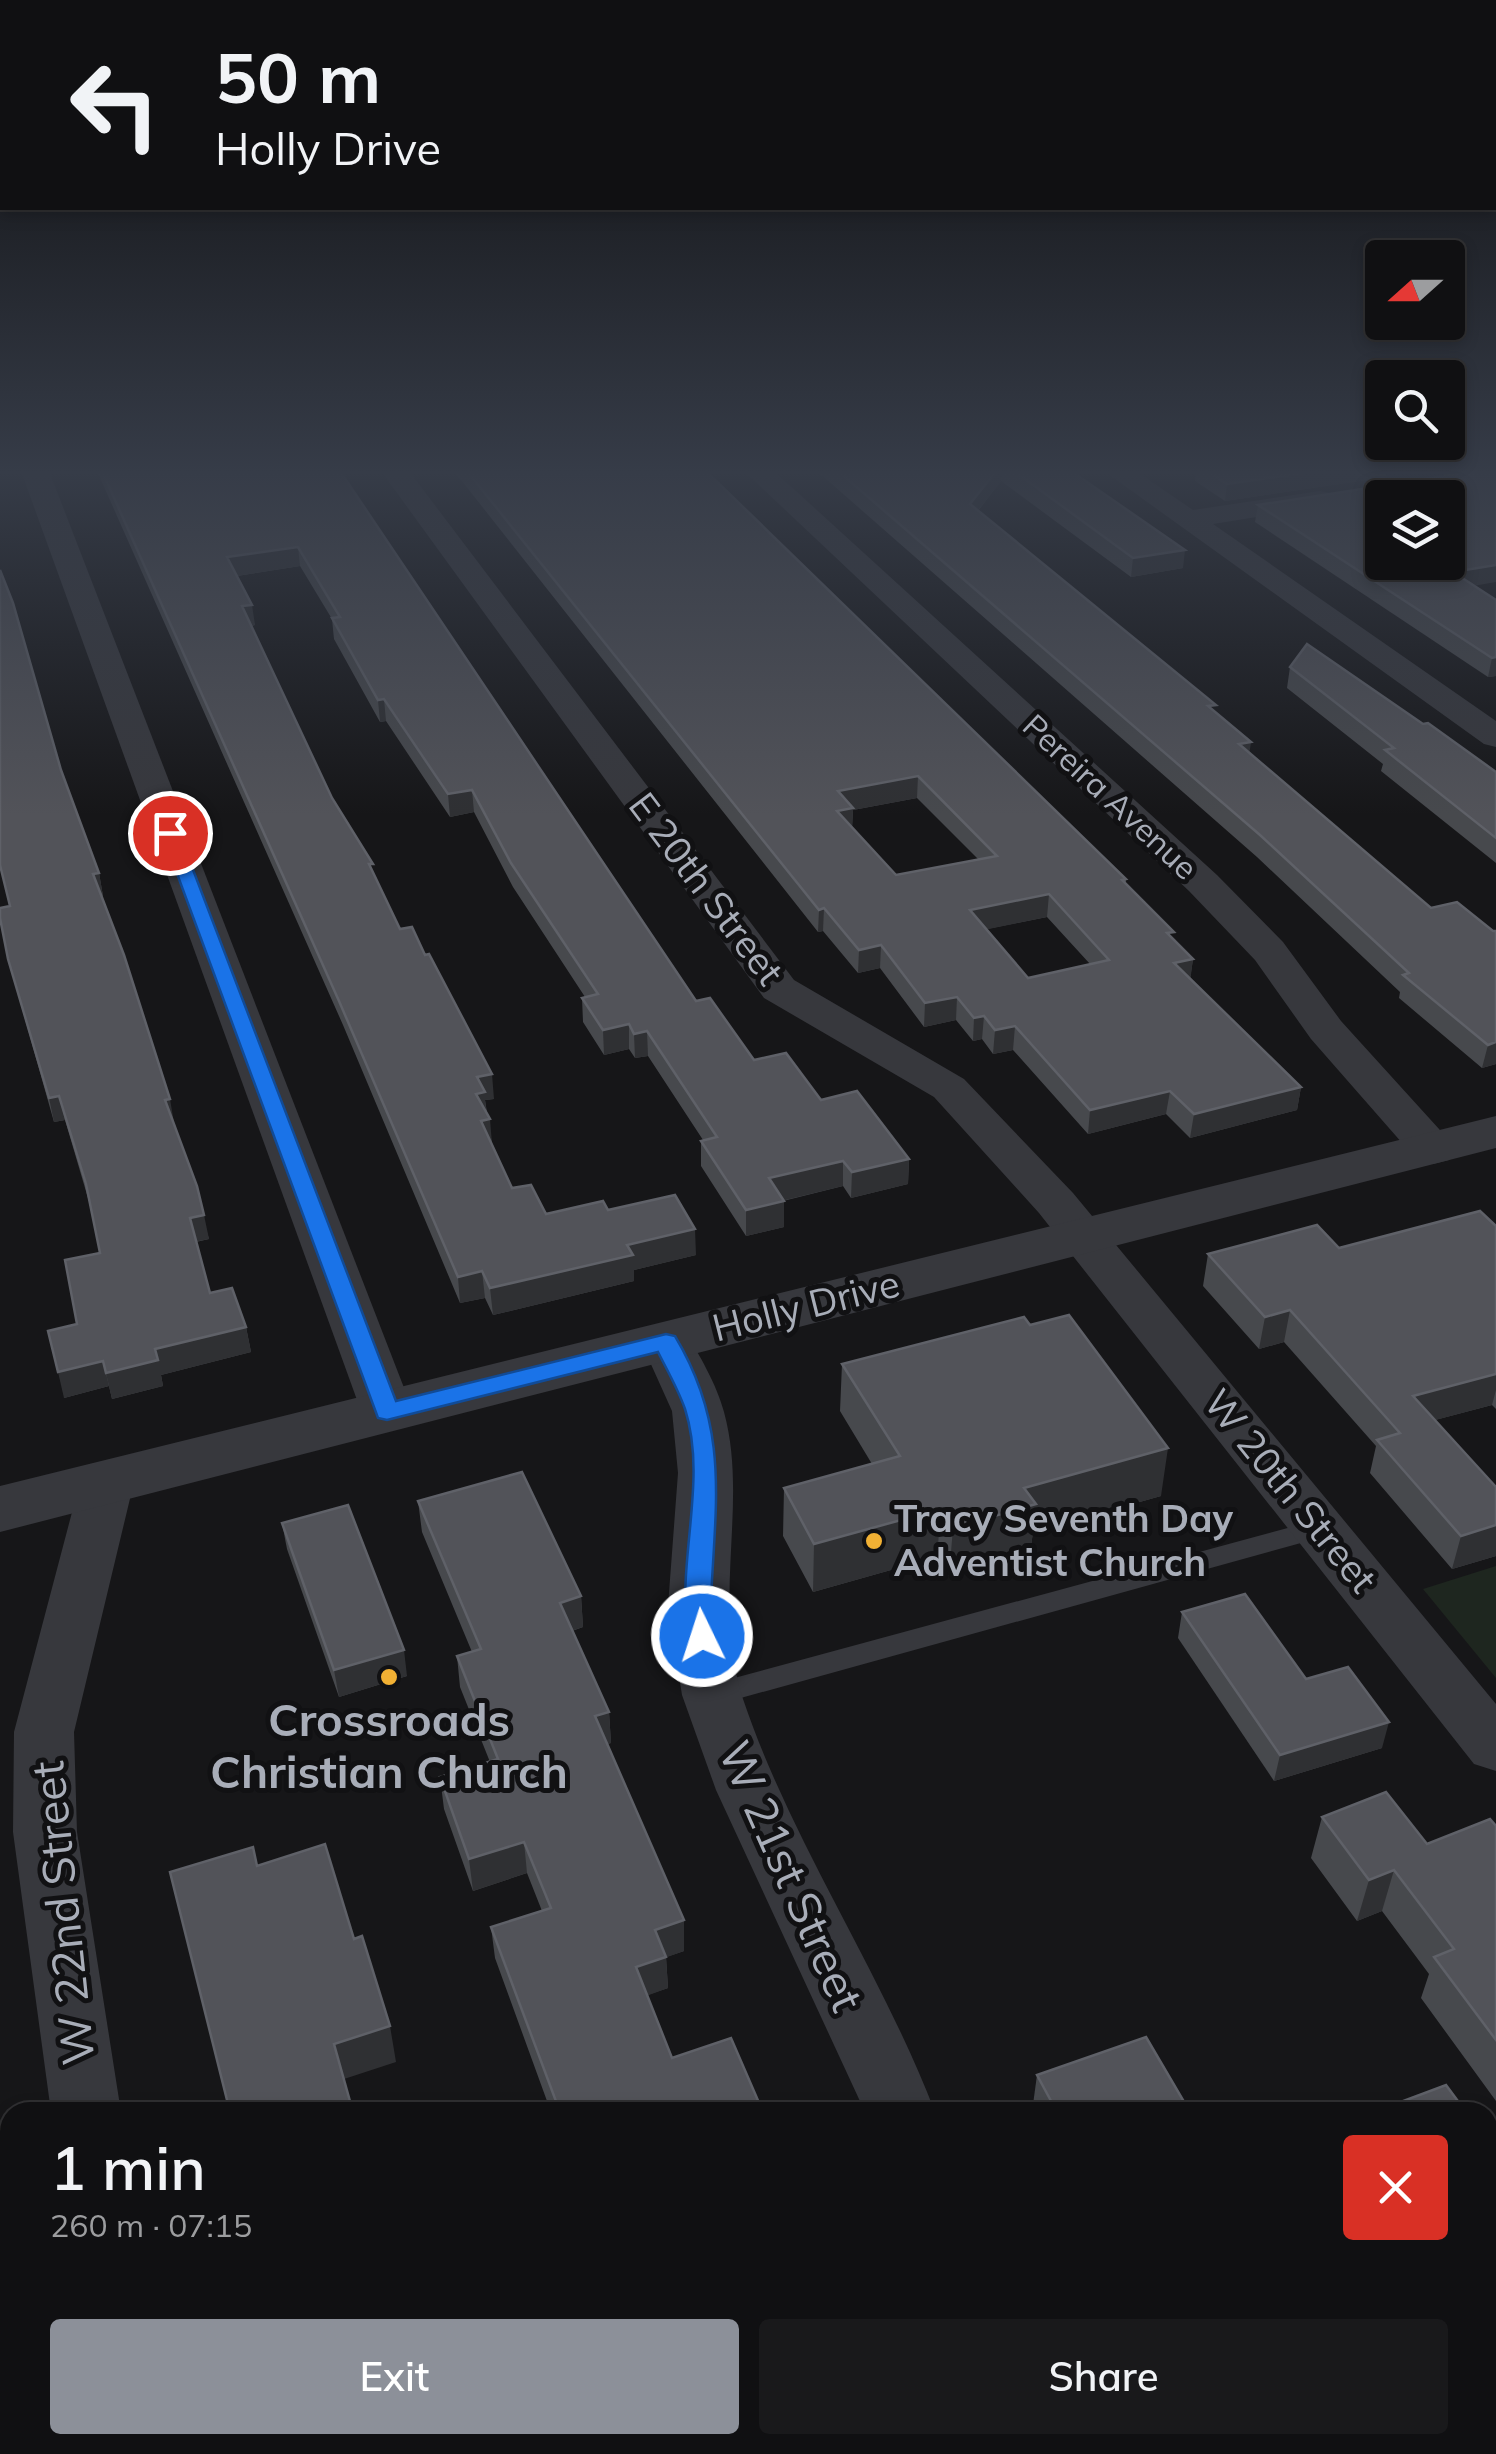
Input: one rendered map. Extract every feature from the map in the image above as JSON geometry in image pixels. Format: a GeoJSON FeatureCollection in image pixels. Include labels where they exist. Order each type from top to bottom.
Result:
{"type":"FeatureCollection","features":[{"type":"Feature","properties":{"kind":"street"},"geometry":{"type":"LineString","coordinates":[[78,586],[387,1412]]}},
{"type":"Feature","properties":{"kind":"street","name":"E 20th Street"},"geometry":{"type":"LineString","coordinates":[[480,586],[779,989],[949,1088],[1082,1237]]}},
{"type":"Feature","properties":{"kind":"street","name":"Pereira Avenue"},"geometry":{"type":"LineString","coordinates":[[882,586],[1203,883],[1269,950],[1326,1030],[1433,1150]]}},
{"type":"Feature","properties":{"kind":"street"},"geometry":{"type":"LineString","coordinates":[[1280,586],[1496,737]]}},
{"type":"Feature","properties":{"kind":"street","name":"Holly Drive"},"geometry":{"type":"LineString","coordinates":[[0,1508],[1496,1132]]}},
{"type":"Feature","properties":{"kind":"street","name":"W 20th Street"},"geometry":{"type":"LineString","coordinates":[[1082,1237],[1496,1747]]}},
{"type":"Feature","properties":{"kind":"street","name":"W 21st Street"},"geometry":{"type":"LineString","coordinates":[[666,1342],[698,1411],[705,1473],[697,1606],[712,1695],[747,1790],[895,2102]]}},
{"type":"Feature","properties":{"kind":"street","name":"W 22nd Street"},"geometry":{"type":"LineString","coordinates":[[85,2102],[45,1832],[44,1732],[107,1482]]}},
{"type":"Feature","properties":{"kind":"lane"},"geometry":{"type":"LineString","coordinates":[[712,1695],[1322,1528]]}},
{"type":"Feature","properties":{"kind":"shaded area"},"geometry":{"type":"Polygon","coordinates":[[[1496,1566],[1496,1678],[1423,1589],[1496,1566]]]}},
{"type":"Feature","properties":{"kind":"building"},"geometry":{"type":"Polygon","coordinates":[[[0,586],[6,586],[61,770],[99,873],[93,874],[124,955],[170,1099],[165,1100],[197,1186],[204,1215],[190,1218],[210,1293],[232,1288],[246,1327],[155,1349],[158,1360],[106,1373],[103,1361],[58,1372],[48,1331],[77,1324],[65,1260],[100,1253],[86,1184],[59,1096],[49,1098],[8,959],[0,908],[10,906],[0,865],[0,586]]]}},
{"type":"Feature","properties":{"kind":"building"},"geometry":{"type":"Polygon","coordinates":[[[153,586],[242,586],[252,605],[242,606],[332,798],[373,864],[369,864],[400,929],[412,927],[492,1074],[477,1077],[485,1092],[476,1094],[490,1119],[481,1121],[512,1188],[531,1185],[546,1214],[603,1201],[608,1210],[675,1195],[695,1229],[627,1245],[633,1255],[490,1288],[482,1271],[458,1277],[153,586]]]}},
{"type":"Feature","properties":{"kind":"building"},"geometry":{"type":"Polygon","coordinates":[[[321,586],[417,586],[696,1001],[710,998],[754,1060],[786,1053],[821,1100],[857,1091],[909,1159],[852,1172],[843,1161],[769,1178],[784,1201],[746,1210],[701,1141],[717,1137],[647,1031],[634,1034],[629,1024],[603,1030],[582,998],[598,994],[511,863],[472,790],[448,794],[384,699],[378,700],[332,618],[340,617],[321,586]]]}},
{"type":"Feature","properties":{"kind":"building"},"geometry":{"type":"Polygon","coordinates":[[[559,586],[824,586],[1126,879],[1122,880],[1174,932],[1167,933],[1193,959],[1174,963],[1301,1087],[1194,1114],[1170,1091],[1090,1110],[1015,1026],[995,1030],[984,1016],[974,1018],[957,997],[925,1003],[881,945],[859,950],[824,908],[819,910],[559,586]],[[918,776],[838,791],[853,808],[837,811],[896,875],[997,856],[918,776]],[[1049,894],[970,910],[1028,978],[1109,960],[1049,894]]]}},
{"type":"Feature","properties":{"kind":"building"},"geometry":{"type":"Polygon","coordinates":[[[971,586],[1070,586],[1216,705],[1208,706],[1251,742],[1239,744],[1431,908],[1457,902],[1496,931],[1496,1042],[1488,1045],[1403,975],[1409,973],[1260,835],[971,586]]]}},
{"type":"Feature","properties":{"kind":"building"},"geometry":{"type":"Polygon","coordinates":[[[1381,586],[1474,586],[1496,600],[1496,657],[1381,586]]]}},
{"type":"Feature","properties":{"kind":"building"},"geometry":{"type":"Polygon","coordinates":[[[1307,644],[1496,772],[1496,838],[1385,750],[1394,748],[1290,667],[1307,644]]]}},
{"type":"Feature","properties":{"kind":"building"},"geometry":{"type":"Polygon","coordinates":[[[1480,1211],[1496,1226],[1496,1374],[1413,1396],[1496,1487],[1496,1525],[1461,1536],[1377,1440],[1400,1433],[1290,1310],[1265,1317],[1208,1254],[1317,1225],[1339,1248],[1480,1211]]]}},
{"type":"Feature","properties":{"kind":"building"},"geometry":{"type":"Polygon","coordinates":[[[1069,1315],[1168,1448],[1024,1488],[1036,1504],[953,1528],[941,1509],[814,1544],[784,1488],[900,1456],[842,1364],[1024,1317],[1030,1325],[1069,1315]]]}},
{"type":"Feature","properties":{"kind":"building"},"geometry":{"type":"Polygon","coordinates":[[[522,1472],[581,1596],[560,1603],[609,1712],[595,1716],[684,1920],[655,1930],[666,1957],[636,1967],[672,2058],[731,2038],[759,2102],[556,2102],[491,1927],[551,1908],[524,1842],[469,1859],[440,1777],[498,1759],[457,1656],[481,1649],[418,1501],[522,1472]]]}},
{"type":"Feature","properties":{"kind":"building"},"geometry":{"type":"Polygon","coordinates":[[[348,1505],[404,1650],[334,1670],[282,1523],[348,1505]]]}},
{"type":"Feature","properties":{"kind":"building"},"geometry":{"type":"Polygon","coordinates":[[[1245,1594],[1306,1679],[1348,1667],[1389,1722],[1280,1755],[1182,1612],[1245,1594]]]}},
{"type":"Feature","properties":{"kind":"building"},"geometry":{"type":"Polygon","coordinates":[[[1386,1792],[1427,1844],[1490,1819],[1496,1826],[1496,2040],[1434,1957],[1454,1949],[1394,1870],[1369,1880],[1322,1817],[1386,1792]]]}},
{"type":"Feature","properties":{"kind":"building"},"geometry":{"type":"Polygon","coordinates":[[[325,1844],[354,1939],[362,1936],[390,2026],[334,2044],[350,2102],[228,2102],[170,1872],[253,1847],[257,1866],[325,1844]]]}},
{"type":"Feature","properties":{"kind":"building"},"geometry":{"type":"Polygon","coordinates":[[[1146,2037],[1184,2102],[1052,2102],[1037,2075],[1146,2037]]]}},
{"type":"Feature","properties":{"kind":"building"},"geometry":{"type":"Polygon","coordinates":[[[1446,2085],[1459,2102],[1401,2102],[1446,2085]]]}},
{"type":"Feature","properties":{"kind":"place","name":"Tracy Seventh Day Adventist Church"},"geometry":{"type":"Point","coordinates":[874,1541]}},
{"type":"Feature","properties":{"kind":"place","name":"Crossroads Christian Church"},"geometry":{"type":"Point","coordinates":[389,1677]}},
{"type":"Feature","properties":{"kind":"route"},"geometry":{"type":"LineString","coordinates":[[170,833],[387,1412],[666,1342],[698,1411],[705,1473],[697,1606],[702,1636]]}}]}
